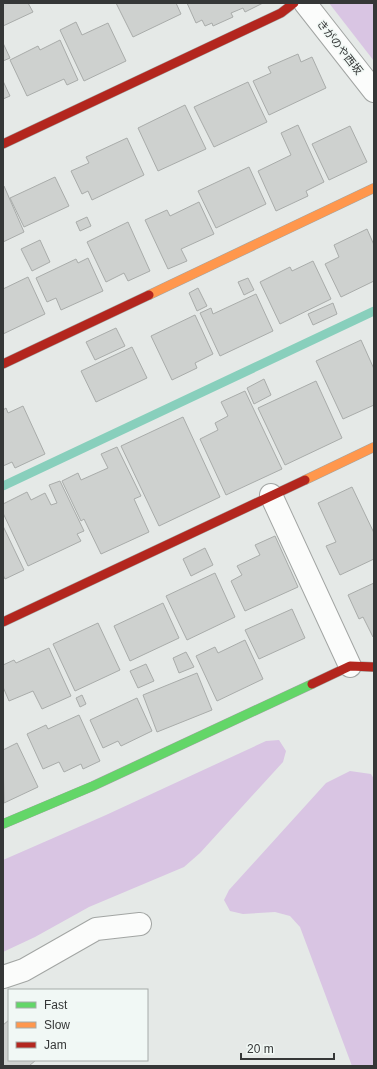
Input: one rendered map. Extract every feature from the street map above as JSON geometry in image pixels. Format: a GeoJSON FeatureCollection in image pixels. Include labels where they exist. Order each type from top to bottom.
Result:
{"type":"FeatureCollection","features":[{"type":"Feature","properties":{"kind":"street"},"geometry":{"type":"LineString","coordinates":[[3,144],[281,13],[294,3]]}},
{"type":"Feature","properties":{"kind":"street","name":"きがのや西坂"},"geometry":{"type":"LineString","coordinates":[[305,3],[374,91]]}},
{"type":"Feature","properties":{"kind":"street"},"geometry":{"type":"LineString","coordinates":[[3,364],[374,188]]}},
{"type":"Feature","properties":{"kind":"street"},"geometry":{"type":"LineString","coordinates":[[3,622],[374,447]]}},
{"type":"Feature","properties":{"kind":"street"},"geometry":{"type":"LineString","coordinates":[[271,495],[350,666]]}},
{"type":"Feature","properties":{"kind":"street"},"geometry":{"type":"LineString","coordinates":[[3,824],[93,786],[350,666],[374,667]]}},
{"type":"Feature","properties":{"kind":"street"},"geometry":{"type":"LineString","coordinates":[[3,977],[24,970],[96,929],[140,924]]}},
{"type":"Feature","properties":{"kind":"shaded area"},"geometry":{"type":"Polygon","coordinates":[[[329,3],[374,3],[374,61],[329,3]]]}},
{"type":"Feature","properties":{"kind":"shaded area"},"geometry":{"type":"Polygon","coordinates":[[[279,740],[286,751],[283,762],[200,853],[184,867],[89,907],[35,937],[3,952],[3,860],[106,815],[266,741],[279,740]]]}},
{"type":"Feature","properties":{"kind":"shaded area"},"geometry":{"type":"Polygon","coordinates":[[[350,771],[371,774],[374,779],[374,1066],[352,1066],[300,927],[290,916],[275,912],[243,914],[230,911],[224,900],[229,890],[326,783],[350,771]]]}},
{"type":"Feature","properties":{"kind":"building"},"geometry":{"type":"Polygon","coordinates":[[[3,3],[28,3],[33,12],[3,26],[3,3]]]}},
{"type":"Feature","properties":{"kind":"building"},"geometry":{"type":"Polygon","coordinates":[[[116,3],[176,3],[181,14],[133,37],[116,3]]]}},
{"type":"Feature","properties":{"kind":"building"},"geometry":{"type":"Polygon","coordinates":[[[187,3],[263,3],[245,12],[243,8],[231,13],[233,17],[213,26],[212,23],[205,26],[202,20],[196,23],[187,3]]]}},
{"type":"Feature","properties":{"kind":"building"},"geometry":{"type":"Polygon","coordinates":[[[76,22],[82,35],[108,23],[126,61],[84,81],[60,30],[76,22]]]}},
{"type":"Feature","properties":{"kind":"building"},"geometry":{"type":"Polygon","coordinates":[[[60,40],[78,80],[67,85],[64,79],[27,96],[10,60],[38,46],[40,50],[60,40]]]}},
{"type":"Feature","properties":{"kind":"building"},"geometry":{"type":"Polygon","coordinates":[[[3,43],[10,58],[3,61],[3,43]]]}},
{"type":"Feature","properties":{"kind":"building"},"geometry":{"type":"Polygon","coordinates":[[[298,54],[301,62],[312,57],[326,88],[269,115],[253,81],[271,73],[268,67],[298,54]]]}},
{"type":"Feature","properties":{"kind":"building"},"geometry":{"type":"Polygon","coordinates":[[[3,81],[10,96],[3,99],[3,81]]]}},
{"type":"Feature","properties":{"kind":"building"},"geometry":{"type":"Polygon","coordinates":[[[248,82],[267,122],[214,147],[194,107],[248,82]]]}},
{"type":"Feature","properties":{"kind":"building"},"geometry":{"type":"Polygon","coordinates":[[[185,105],[206,149],[158,171],[138,128],[185,105]]]}},
{"type":"Feature","properties":{"kind":"building"},"geometry":{"type":"Polygon","coordinates":[[[298,125],[324,182],[306,191],[308,196],[276,211],[258,171],[291,155],[281,133],[298,125]]]}},
{"type":"Feature","properties":{"kind":"building"},"geometry":{"type":"Polygon","coordinates":[[[350,126],[367,162],[329,180],[312,144],[350,126]]]}},
{"type":"Feature","properties":{"kind":"building"},"geometry":{"type":"Polygon","coordinates":[[[127,138],[144,175],[92,200],[88,191],[82,194],[71,171],[89,163],[86,157],[127,138]]]}},
{"type":"Feature","properties":{"kind":"building"},"geometry":{"type":"Polygon","coordinates":[[[249,167],[266,204],[216,228],[198,191],[249,167]]]}},
{"type":"Feature","properties":{"kind":"building"},"geometry":{"type":"Polygon","coordinates":[[[55,177],[69,206],[24,227],[10,198],[55,177]]]}},
{"type":"Feature","properties":{"kind":"building"},"geometry":{"type":"Polygon","coordinates":[[[4,186],[24,232],[3,242],[3,187],[4,186]]]}},
{"type":"Feature","properties":{"kind":"building"},"geometry":{"type":"Polygon","coordinates":[[[199,202],[214,234],[181,249],[187,261],[168,269],[145,220],[167,210],[170,216],[199,202]]]}},
{"type":"Feature","properties":{"kind":"building"},"geometry":{"type":"Polygon","coordinates":[[[87,217],[91,226],[80,231],[76,222],[87,217]]]}},
{"type":"Feature","properties":{"kind":"building"},"geometry":{"type":"Polygon","coordinates":[[[128,222],[150,271],[128,281],[124,273],[106,282],[87,242],[128,222]]]}},
{"type":"Feature","properties":{"kind":"building"},"geometry":{"type":"Polygon","coordinates":[[[367,229],[374,245],[374,281],[341,297],[325,264],[339,257],[334,245],[367,229]]]}},
{"type":"Feature","properties":{"kind":"building"},"geometry":{"type":"Polygon","coordinates":[[[40,240],[50,262],[32,271],[21,249],[40,240]]]}},
{"type":"Feature","properties":{"kind":"building"},"geometry":{"type":"Polygon","coordinates":[[[88,258],[103,291],[61,310],[56,298],[47,302],[36,278],[76,259],[78,263],[88,258]]]}},
{"type":"Feature","properties":{"kind":"building"},"geometry":{"type":"Polygon","coordinates":[[[313,261],[331,299],[280,324],[260,282],[290,267],[292,271],[313,261]]]}},
{"type":"Feature","properties":{"kind":"building"},"geometry":{"type":"Polygon","coordinates":[[[28,277],[45,314],[3,334],[3,289],[28,277]]]}},
{"type":"Feature","properties":{"kind":"building"},"geometry":{"type":"Polygon","coordinates":[[[248,278],[254,290],[244,295],[238,282],[248,278]]]}},
{"type":"Feature","properties":{"kind":"building"},"geometry":{"type":"Polygon","coordinates":[[[198,288],[207,306],[197,311],[189,293],[198,288]]]}},
{"type":"Feature","properties":{"kind":"building"},"geometry":{"type":"Polygon","coordinates":[[[256,294],[273,331],[220,356],[200,313],[211,308],[213,314],[256,294]]]}},
{"type":"Feature","properties":{"kind":"building"},"geometry":{"type":"Polygon","coordinates":[[[333,303],[337,314],[313,325],[308,314],[333,303]]]}},
{"type":"Feature","properties":{"kind":"building"},"geometry":{"type":"Polygon","coordinates":[[[195,315],[213,354],[195,363],[197,368],[172,380],[151,336],[195,315]]]}},
{"type":"Feature","properties":{"kind":"building"},"geometry":{"type":"Polygon","coordinates":[[[116,328],[125,346],[95,360],[86,342],[116,328]]]}},
{"type":"Feature","properties":{"kind":"building"},"geometry":{"type":"Polygon","coordinates":[[[361,340],[374,369],[374,405],[343,419],[316,361],[361,340]]]}},
{"type":"Feature","properties":{"kind":"building"},"geometry":{"type":"Polygon","coordinates":[[[132,347],[147,378],[96,402],[81,371],[132,347]]]}},
{"type":"Feature","properties":{"kind":"building"},"geometry":{"type":"Polygon","coordinates":[[[264,379],[271,395],[254,404],[247,388],[264,379]]]}},
{"type":"Feature","properties":{"kind":"building"},"geometry":{"type":"Polygon","coordinates":[[[316,381],[342,438],[285,465],[258,408],[316,381]]]}},
{"type":"Feature","properties":{"kind":"building"},"geometry":{"type":"Polygon","coordinates":[[[245,391],[282,469],[226,495],[200,439],[218,430],[215,423],[228,416],[221,402],[245,391]]]}},
{"type":"Feature","properties":{"kind":"building"},"geometry":{"type":"Polygon","coordinates":[[[23,406],[45,454],[15,468],[12,462],[3,466],[3,410],[6,408],[8,413],[23,406]]]}},
{"type":"Feature","properties":{"kind":"building"},"geometry":{"type":"Polygon","coordinates":[[[183,417],[220,497],[159,526],[121,446],[183,417]]]}},
{"type":"Feature","properties":{"kind":"building"},"geometry":{"type":"Polygon","coordinates":[[[117,447],[141,496],[134,499],[149,532],[101,554],[84,519],[81,521],[62,481],[78,473],[81,480],[108,468],[101,454],[117,447]]]}},
{"type":"Feature","properties":{"kind":"building"},"geometry":{"type":"Polygon","coordinates":[[[60,481],[84,531],[77,534],[81,541],[28,566],[3,513],[3,504],[27,492],[31,500],[45,493],[51,505],[57,503],[49,485],[60,481]]]}},
{"type":"Feature","properties":{"kind":"building"},"geometry":{"type":"Polygon","coordinates":[[[352,487],[374,533],[374,559],[340,575],[326,546],[336,542],[318,503],[352,487]]]}},
{"type":"Feature","properties":{"kind":"building"},"geometry":{"type":"Polygon","coordinates":[[[3,526],[24,570],[5,579],[3,575],[3,526]]]}},
{"type":"Feature","properties":{"kind":"building"},"geometry":{"type":"Polygon","coordinates":[[[275,536],[298,587],[245,611],[231,581],[242,575],[237,566],[260,555],[255,545],[275,536]]]}},
{"type":"Feature","properties":{"kind":"building"},"geometry":{"type":"Polygon","coordinates":[[[205,548],[213,565],[191,576],[183,559],[205,548]]]}},
{"type":"Feature","properties":{"kind":"building"},"geometry":{"type":"Polygon","coordinates":[[[215,573],[235,617],[187,640],[166,596],[215,573]]]}},
{"type":"Feature","properties":{"kind":"building"},"geometry":{"type":"Polygon","coordinates":[[[374,583],[373,637],[363,617],[359,619],[348,595],[374,583]]]}},
{"type":"Feature","properties":{"kind":"building"},"geometry":{"type":"Polygon","coordinates":[[[163,603],[179,638],[130,661],[114,626],[163,603]]]}},
{"type":"Feature","properties":{"kind":"building"},"geometry":{"type":"Polygon","coordinates":[[[292,609],[305,638],[259,659],[245,630],[292,609]]]}},
{"type":"Feature","properties":{"kind":"building"},"geometry":{"type":"Polygon","coordinates":[[[98,623],[120,670],[75,691],[53,644],[98,623]]]}},
{"type":"Feature","properties":{"kind":"building"},"geometry":{"type":"Polygon","coordinates":[[[245,640],[263,679],[217,701],[196,656],[215,647],[218,653],[245,640]]]}},
{"type":"Feature","properties":{"kind":"building"},"geometry":{"type":"Polygon","coordinates":[[[49,648],[71,696],[42,709],[33,691],[9,701],[3,687],[3,665],[14,660],[16,663],[49,648]]]}},
{"type":"Feature","properties":{"kind":"building"},"geometry":{"type":"Polygon","coordinates":[[[186,652],[194,667],[179,673],[173,658],[186,652]]]}},
{"type":"Feature","properties":{"kind":"building"},"geometry":{"type":"Polygon","coordinates":[[[146,664],[154,681],[138,688],[130,671],[146,664]]]}},
{"type":"Feature","properties":{"kind":"building"},"geometry":{"type":"Polygon","coordinates":[[[197,673],[212,710],[157,732],[143,695],[197,673]]]}},
{"type":"Feature","properties":{"kind":"building"},"geometry":{"type":"Polygon","coordinates":[[[82,695],[86,704],[80,707],[76,698],[82,695]]]}},
{"type":"Feature","properties":{"kind":"building"},"geometry":{"type":"Polygon","coordinates":[[[137,698],[152,731],[121,746],[118,741],[103,748],[90,720],[137,698]]]}},
{"type":"Feature","properties":{"kind":"building"},"geometry":{"type":"Polygon","coordinates":[[[79,715],[100,761],[83,769],[81,764],[64,772],[59,762],[43,769],[27,734],[46,725],[48,729],[79,715]]]}},
{"type":"Feature","properties":{"kind":"building"},"geometry":{"type":"Polygon","coordinates":[[[17,743],[38,787],[4,803],[3,750],[17,743]]]}},
{"type":"Feature","properties":{"kind":"building"},"geometry":{"type":"Polygon","coordinates":[[[8,1021],[8,1061],[35,1061],[29,1066],[3,1066],[3,1025],[8,1021]]]}},
{"type":"Feature","properties":{"kind":"waterway"},"geometry":{"type":"LineString","coordinates":[[3,486],[374,311]]}},
{"type":"Feature","properties":{"kind":"traffic: fast"},"geometry":{"type":"LineString","coordinates":[[3,824],[93,786],[312,684]]}},
{"type":"Feature","properties":{"kind":"traffic: slow"},"geometry":{"type":"LineString","coordinates":[[149,295],[374,188]]}},
{"type":"Feature","properties":{"kind":"traffic: slow"},"geometry":{"type":"LineString","coordinates":[[305,480],[374,447]]}},
{"type":"Feature","properties":{"kind":"traffic: jam"},"geometry":{"type":"LineString","coordinates":[[3,144],[281,13],[294,3]]}},
{"type":"Feature","properties":{"kind":"traffic: jam"},"geometry":{"type":"LineString","coordinates":[[3,364],[149,295]]}},
{"type":"Feature","properties":{"kind":"traffic: jam"},"geometry":{"type":"LineString","coordinates":[[3,622],[305,480]]}},
{"type":"Feature","properties":{"kind":"traffic: jam"},"geometry":{"type":"LineString","coordinates":[[312,684],[350,666],[374,667]]}}]}
